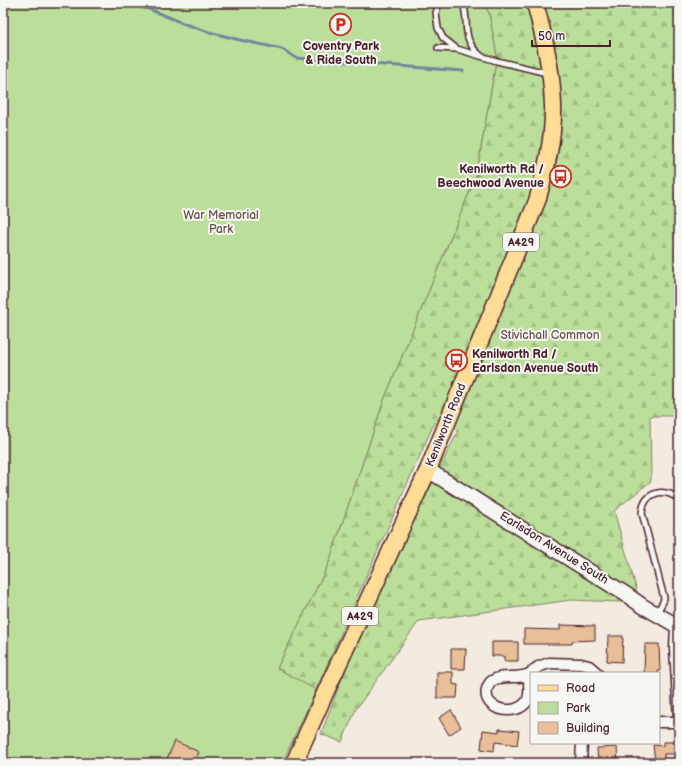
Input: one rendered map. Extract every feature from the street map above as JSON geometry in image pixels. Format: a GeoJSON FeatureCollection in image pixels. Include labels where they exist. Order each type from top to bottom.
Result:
{"type":"FeatureCollection","features":[{"type":"Feature","properties":{"kind":"main road","name":"Kenilworth Road"},"geometry":{"type":"LineString","coordinates":[[294,763],[428,470],[538,201],[547,166],[553,106],[550,73],[544,38],[535,3]]}},
{"type":"Feature","properties":{"kind":"main road","name":"Earlsdon Avenue South"},"geometry":{"type":"LineString","coordinates":[[428,470],[677,626]]}},
{"type":"Feature","properties":{"kind":"street"},"geometry":{"type":"LineString","coordinates":[[660,722],[674,722],[679,719],[675,648],[677,626]]}},
{"type":"Feature","properties":{"kind":"street"},"geometry":{"type":"LineString","coordinates":[[533,672],[538,667],[549,663],[580,664],[589,666],[596,672]]}},
{"type":"Feature","properties":{"kind":"street"},"geometry":{"type":"LineString","coordinates":[[530,674],[519,677],[500,678],[492,681],[487,692],[490,704],[500,709],[516,709],[523,706],[528,700],[529,696],[530,677]]}},
{"type":"Feature","properties":{"kind":"street"},"geometry":{"type":"LineString","coordinates":[[581,763],[582,744]]}},
{"type":"Feature","properties":{"kind":"lane"},"geometry":{"type":"LineString","coordinates":[[439,3],[436,13],[438,28],[443,38],[457,49]]}},
{"type":"Feature","properties":{"kind":"lane"},"geometry":{"type":"LineString","coordinates":[[463,3],[465,25],[470,42],[473,49],[481,56]]}},
{"type":"Feature","properties":{"kind":"lane"},"geometry":{"type":"LineString","coordinates":[[438,48],[457,49],[543,73],[550,73]]}},
{"type":"Feature","properties":{"kind":"lane"},"geometry":{"type":"LineString","coordinates":[[656,614],[664,598],[642,513],[643,505],[646,499],[659,492],[668,493],[679,499]]}},
{"type":"Feature","properties":{"kind":"green space","name":"War Memorial Park"},"geometry":{"type":"Polygon","coordinates":[[[3,3],[483,3],[489,13],[497,56],[476,176],[384,400],[328,565],[277,668],[316,690],[282,763],[3,763],[3,3]]]}},
{"type":"Feature","properties":{"kind":"green space","name":"Stivichall Common"},"geometry":{"type":"Polygon","coordinates":[[[483,3],[679,3],[679,416],[650,416],[651,481],[614,511],[641,605],[620,602],[571,600],[419,621],[356,709],[342,742],[321,734],[362,624],[458,431],[436,419],[316,690],[277,668],[328,565],[384,400],[476,176],[497,56],[489,13],[483,3]]]}},
{"type":"Feature","properties":{"kind":"building"},"geometry":{"type":"Polygon","coordinates":[[[560,625],[595,626],[595,640],[572,641],[572,644],[524,644],[524,629],[560,630],[560,625]]]}},
{"type":"Feature","properties":{"kind":"building"},"geometry":{"type":"Polygon","coordinates":[[[608,636],[623,636],[622,662],[607,661],[608,636]]]}},
{"type":"Feature","properties":{"kind":"building"},"geometry":{"type":"Polygon","coordinates":[[[492,642],[518,642],[518,661],[504,661],[504,656],[492,656],[492,642]]]}},
{"type":"Feature","properties":{"kind":"building"},"geometry":{"type":"Polygon","coordinates":[[[645,644],[659,644],[660,671],[644,672],[645,644]]]}},
{"type":"Feature","properties":{"kind":"building"},"geometry":{"type":"Polygon","coordinates":[[[451,649],[466,649],[465,669],[451,669],[451,649]]]}},
{"type":"Feature","properties":{"kind":"building"},"geometry":{"type":"Polygon","coordinates":[[[437,672],[453,672],[453,684],[458,685],[457,698],[437,698],[437,672]]]}},
{"type":"Feature","properties":{"kind":"building"},"geometry":{"type":"Polygon","coordinates":[[[451,710],[461,727],[449,735],[439,718],[451,710]]]}},
{"type":"Feature","properties":{"kind":"building"},"geometry":{"type":"Polygon","coordinates":[[[499,729],[519,731],[517,745],[495,742],[494,751],[481,749],[483,730],[499,732],[499,729]]]}},
{"type":"Feature","properties":{"kind":"building"},"geometry":{"type":"Polygon","coordinates":[[[175,741],[199,752],[194,763],[165,763],[175,741]]]}},
{"type":"Feature","properties":{"kind":"building"},"geometry":{"type":"Polygon","coordinates":[[[663,742],[676,742],[676,754],[664,754],[664,762],[655,762],[653,745],[663,746],[663,742]]]}},
{"type":"Feature","properties":{"kind":"building"},"geometry":{"type":"Polygon","coordinates":[[[617,747],[618,763],[598,763],[597,748],[617,747]]]}},
{"type":"Feature","properties":{"kind":"waterway"},"geometry":{"type":"LineString","coordinates":[[3,4],[8,3]]}},
{"type":"Feature","properties":{"kind":"waterway"},"geometry":{"type":"LineString","coordinates":[[124,3],[149,9],[209,32],[282,49],[296,58],[463,71]]}},
{"type":"Feature","properties":{"kind":"place","name":"Coventry Park & Ride South"},"geometry":{"type":"Point","coordinates":[341,25]}},
{"type":"Feature","properties":{"kind":"place","name":"Kenilworth Rd / Beechwood Avenue"},"geometry":{"type":"Point","coordinates":[560,176]}},
{"type":"Feature","properties":{"kind":"place","name":"Kenilworth Rd / Earlsdon Avenue South"},"geometry":{"type":"Point","coordinates":[457,361]}}]}
